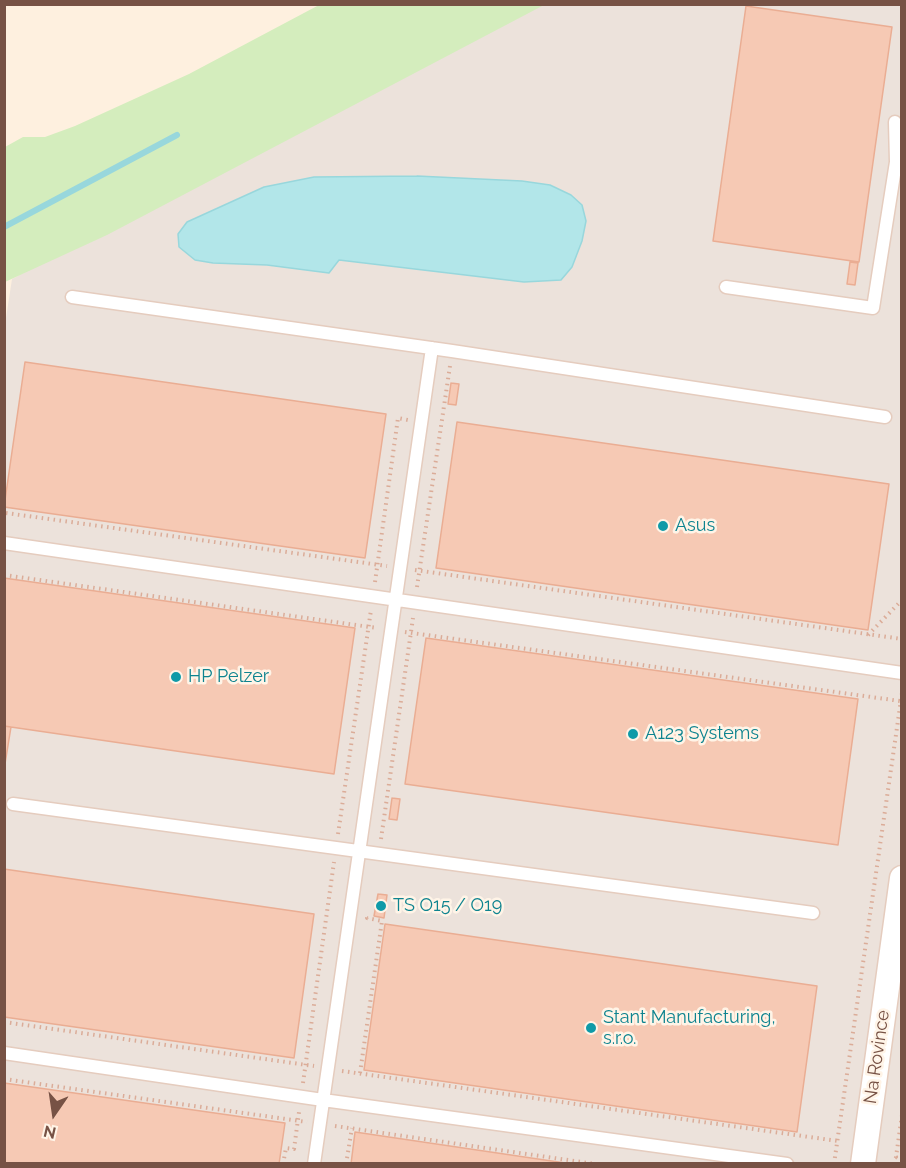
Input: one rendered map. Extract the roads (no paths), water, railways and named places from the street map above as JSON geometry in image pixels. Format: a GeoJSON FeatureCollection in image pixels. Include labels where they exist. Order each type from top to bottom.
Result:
{"type":"FeatureCollection","features":[{"type":"Feature","properties":{"kind":"street","name":"Na Rovince"},"geometry":{"type":"LineString","coordinates":[[863,1164],[898,924],[902,878]]}},
{"type":"Feature","properties":{"kind":"lane"},"geometry":{"type":"LineString","coordinates":[[726,287],[873,308],[899,161],[895,123]]}},
{"type":"Feature","properties":{"kind":"lane"},"geometry":{"type":"LineString","coordinates":[[72,297],[432,348],[885,417]]}},
{"type":"Feature","properties":{"kind":"lane"},"geometry":{"type":"LineString","coordinates":[[314,1164],[432,348]]}},
{"type":"Feature","properties":{"kind":"lane"},"geometry":{"type":"LineString","coordinates":[[4,543],[902,673]]}},
{"type":"Feature","properties":{"kind":"lane"},"geometry":{"type":"LineString","coordinates":[[13,804],[813,913]]}},
{"type":"Feature","properties":{"kind":"lane"},"geometry":{"type":"LineString","coordinates":[[4,1053],[301,1097],[787,1164]]}},
{"type":"Feature","properties":{"kind":"water"},"geometry":{"type":"Polygon","coordinates":[[[417,176],[522,181],[550,185],[571,195],[582,205],[586,221],[582,241],[572,267],[561,280],[524,282],[339,260],[329,273],[267,265],[195,260],[179,247],[178,234],[187,222],[264,187],[314,177],[417,176]]]}},
{"type":"Feature","properties":{"kind":"waterway"},"geometry":{"type":"LineString","coordinates":[[4,227],[177,135]]}},
{"type":"Feature","properties":{"kind":"place","name":"Asus"},"geometry":{"type":"Point","coordinates":[663,526]}},
{"type":"Feature","properties":{"kind":"place","name":"HP Pelzer"},"geometry":{"type":"Point","coordinates":[176,677]}},
{"type":"Feature","properties":{"kind":"place","name":"A123 Systems"},"geometry":{"type":"Point","coordinates":[633,734]}},
{"type":"Feature","properties":{"kind":"place","name":"TS O15 / O19"},"geometry":{"type":"Point","coordinates":[381,906]}},
{"type":"Feature","properties":{"kind":"place","name":"Stant Manufacturing, s.r.o."},"geometry":{"type":"Point","coordinates":[591,1028]}}]}
